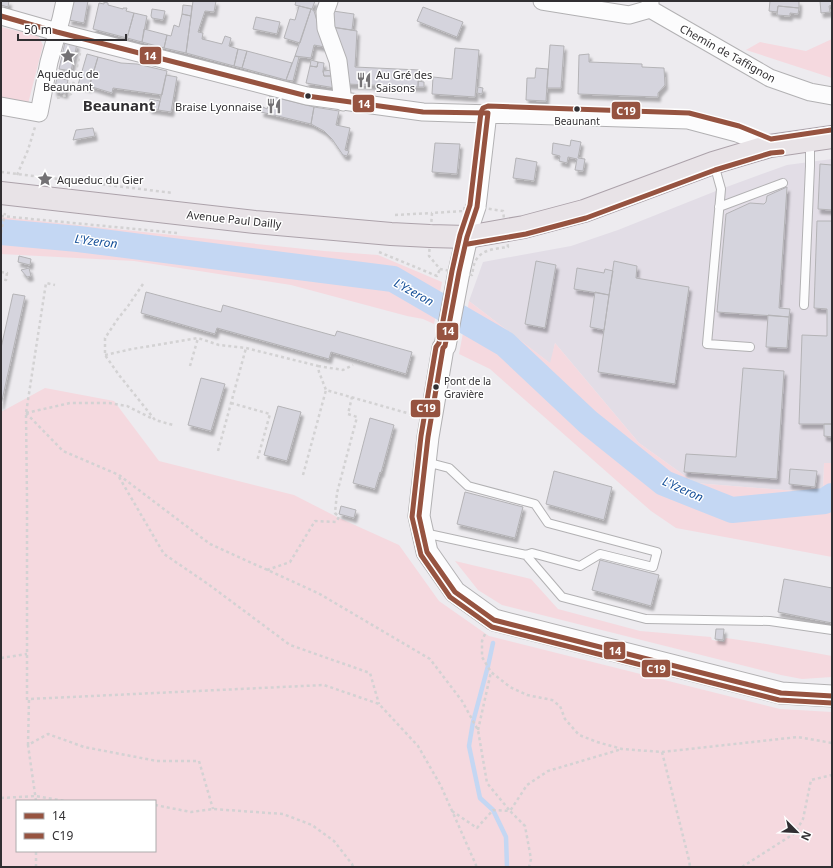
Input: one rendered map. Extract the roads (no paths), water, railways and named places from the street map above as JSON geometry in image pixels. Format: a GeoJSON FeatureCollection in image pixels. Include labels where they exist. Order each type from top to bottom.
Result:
{"type":"FeatureCollection","features":[{"type":"Feature","properties":{"kind":"main road","name":"Avenue Paul Dailly"},"geometry":{"type":"LineString","coordinates":[[7,194],[263,222],[391,234],[467,237],[524,227],[584,211],[713,163],[770,146],[832,137]]}},
{"type":"Feature","properties":{"kind":"street"},"geometry":{"type":"LineString","coordinates":[[1,106],[39,113],[49,62],[65,1]]}},
{"type":"Feature","properties":{"kind":"street"},"geometry":{"type":"LineString","coordinates":[[329,1],[325,12],[326,28],[338,61],[343,102]]}},
{"type":"Feature","properties":{"kind":"street","name":"Chemin de Taffignon"},"geometry":{"type":"LineString","coordinates":[[542,1],[629,15],[650,5],[770,78],[810,92],[832,96]]}},
{"type":"Feature","properties":{"kind":"street"},"geometry":{"type":"LineString","coordinates":[[1,16],[83,39],[307,96],[423,112],[688,120],[737,133],[770,146]]}},
{"type":"Feature","properties":{"kind":"street"},"geometry":{"type":"LineString","coordinates":[[488,113],[477,207],[467,237],[456,284],[445,346],[443,348],[428,437],[419,516],[427,552],[455,592],[494,620],[781,693],[832,696]]}},
{"type":"Feature","properties":{"kind":"lane"},"geometry":{"type":"LineString","coordinates":[[804,305],[810,140]]}},
{"type":"Feature","properties":{"kind":"lane"},"geometry":{"type":"LineString","coordinates":[[713,163],[721,189],[707,344],[750,347]]}},
{"type":"Feature","properties":{"kind":"lane"},"geometry":{"type":"LineString","coordinates":[[719,207],[783,183]]}},
{"type":"Feature","properties":{"kind":"lane"},"geometry":{"type":"LineString","coordinates":[[426,462],[449,468],[468,486],[535,504],[548,523],[657,552],[653,567],[600,554],[580,566],[532,553],[526,556]]}},
{"type":"Feature","properties":{"kind":"lane"},"geometry":{"type":"LineString","coordinates":[[423,532],[526,556],[562,597],[646,619],[770,621],[832,630]]}},
{"type":"Feature","properties":{"kind":"waterway","name":"L'Yzeron"},"geometry":{"type":"LineString","coordinates":[[1,232],[78,239],[393,279],[505,344],[588,422],[664,483],[732,510],[825,501],[832,496]]}},
{"type":"Feature","properties":{"kind":"waterway"},"geometry":{"type":"LineString","coordinates":[[493,643],[473,722],[469,746],[480,798],[493,810],[506,837],[507,867]]}},
{"type":"Feature","properties":{"kind":"place","name":"Aqueduc de Beaunant"},"geometry":{"type":"Point","coordinates":[68,56]}},
{"type":"Feature","properties":{"kind":"place","name":"Au Gré des Saisons"},"geometry":{"type":"Point","coordinates":[364,80]}},
{"type":"Feature","properties":{"kind":"place","name":"Braise Lyonnaise"},"geometry":{"type":"Point","coordinates":[274,106]}},
{"type":"Feature","properties":{"kind":"place","name":"Beaunant"},"geometry":{"type":"Point","coordinates":[577,109]}},
{"type":"Feature","properties":{"kind":"place","name":"Aqueduc du Gier"},"geometry":{"type":"Point","coordinates":[45,179]}},
{"type":"Feature","properties":{"kind":"place","name":"Pont de la Gravière"},"geometry":{"type":"Point","coordinates":[436,387]}},
{"type":"Feature","properties":{"kind":"district","name":"Beaunant"},"geometry":{"type":"Point","coordinates":[119,105]}}]}
